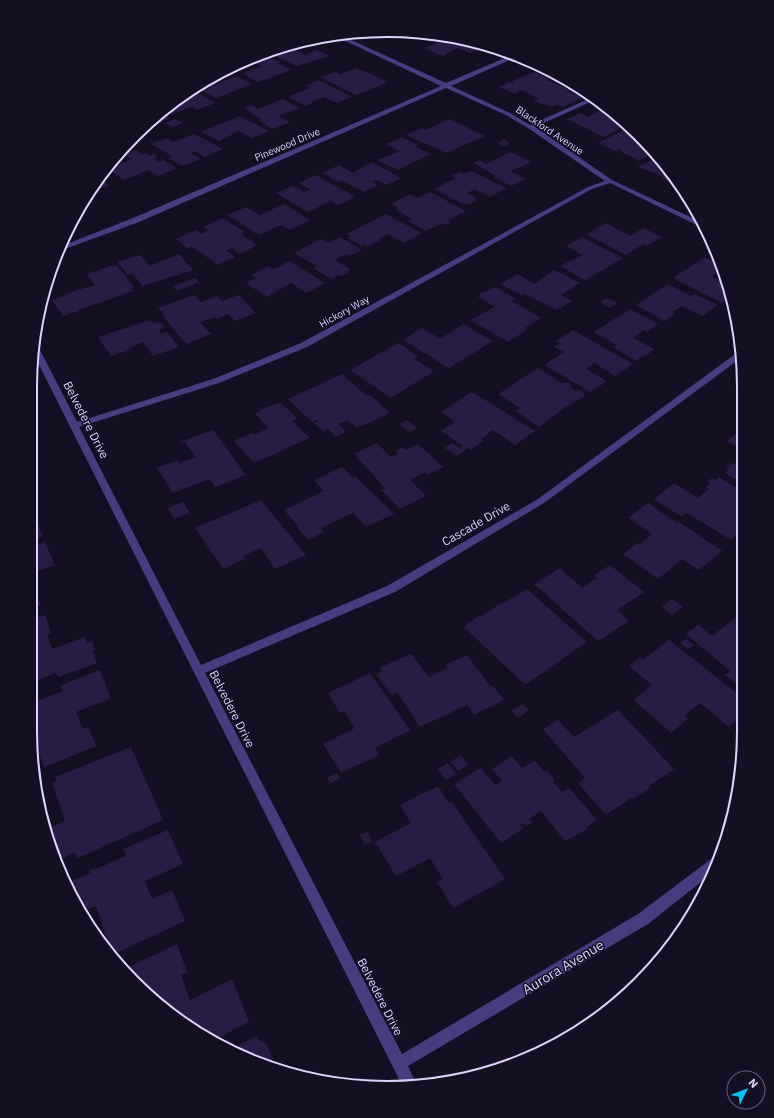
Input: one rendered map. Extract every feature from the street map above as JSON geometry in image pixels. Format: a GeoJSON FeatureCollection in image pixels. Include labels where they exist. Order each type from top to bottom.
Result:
{"type":"FeatureCollection","features":[{"type":"Feature","properties":{"kind":"street","name":"Blackford Avenue"},"geometry":{"type":"LineString","coordinates":[[346,40],[448,85],[508,114],[530,127],[610,181],[696,223]]}},
{"type":"Feature","properties":{"kind":"street","name":"Pinewood Drive"},"geometry":{"type":"LineString","coordinates":[[67,247],[136,220],[508,59]]}},
{"type":"Feature","properties":{"kind":"street"},"geometry":{"type":"LineString","coordinates":[[530,127],[588,101]]}},
{"type":"Feature","properties":{"kind":"street","name":"Hickory Way"},"geometry":{"type":"LineString","coordinates":[[74,426],[216,381],[304,345],[590,188],[610,181]]}},
{"type":"Feature","properties":{"kind":"street","name":"Belvedere Drive"},"geometry":{"type":"LineString","coordinates":[[39,355],[198,671],[408,1080]]}},
{"type":"Feature","properties":{"kind":"street","name":"Cascade Drive"},"geometry":{"type":"LineString","coordinates":[[198,671],[391,589],[541,501],[735,358]]}},
{"type":"Feature","properties":{"kind":"street","name":"Aurora Avenue"},"geometry":{"type":"LineString","coordinates":[[400,1063],[643,919],[709,868]]}},
{"type":"Feature","properties":{"kind":"building"},"geometry":{"type":"Polygon","coordinates":[[[426,39],[435,40],[431,42],[426,39]]]}},
{"type":"Feature","properties":{"kind":"building"},"geometry":{"type":"Polygon","coordinates":[[[441,41],[480,50],[470,53],[457,48],[443,56],[424,48],[441,41]]]}},
{"type":"Feature","properties":{"kind":"building"},"geometry":{"type":"Polygon","coordinates":[[[295,49],[305,55],[317,50],[330,56],[297,66],[275,56],[295,49]]]}},
{"type":"Feature","properties":{"kind":"building"},"geometry":{"type":"Polygon","coordinates":[[[270,57],[280,62],[277,63],[291,70],[258,82],[242,73],[262,66],[256,63],[270,57]]]}},
{"type":"Feature","properties":{"kind":"building"},"geometry":{"type":"Polygon","coordinates":[[[357,68],[388,82],[356,95],[320,77],[335,72],[344,76],[341,74],[357,68]]]}},
{"type":"Feature","properties":{"kind":"building"},"geometry":{"type":"Polygon","coordinates":[[[534,72],[549,79],[547,80],[570,90],[567,91],[583,97],[563,107],[557,105],[552,107],[534,101],[539,99],[522,90],[515,94],[499,87],[509,82],[515,83],[511,82],[534,72]]]}},
{"type":"Feature","properties":{"kind":"building"},"geometry":{"type":"Polygon","coordinates":[[[236,76],[252,84],[216,98],[202,91],[215,83],[217,84],[236,76]]]}},
{"type":"Feature","properties":{"kind":"building"},"geometry":{"type":"Polygon","coordinates":[[[318,80],[352,97],[337,103],[323,97],[306,106],[288,97],[310,88],[305,86],[318,80]]]}},
{"type":"Feature","properties":{"kind":"building"},"geometry":{"type":"Polygon","coordinates":[[[198,93],[215,103],[197,110],[192,107],[172,114],[170,113],[198,93]]]}},
{"type":"Feature","properties":{"kind":"building"},"geometry":{"type":"Polygon","coordinates":[[[283,99],[300,108],[278,116],[290,122],[273,129],[259,121],[262,120],[244,108],[252,105],[258,109],[283,99]]]}},
{"type":"Feature","properties":{"kind":"building"},"geometry":{"type":"Polygon","coordinates":[[[601,110],[621,127],[604,137],[567,119],[580,113],[589,117],[601,110]]]}},
{"type":"Feature","properties":{"kind":"building"},"geometry":{"type":"Polygon","coordinates":[[[166,116],[170,118],[156,124],[166,116]]]}},
{"type":"Feature","properties":{"kind":"building"},"geometry":{"type":"Polygon","coordinates":[[[240,116],[269,131],[252,138],[239,131],[219,141],[201,132],[240,116]]]}},
{"type":"Feature","properties":{"kind":"building"},"geometry":{"type":"Polygon","coordinates":[[[175,119],[183,123],[172,127],[165,123],[175,119]]]}},
{"type":"Feature","properties":{"kind":"building"},"geometry":{"type":"Polygon","coordinates":[[[449,119],[485,136],[446,153],[406,135],[422,128],[426,130],[449,119]]]}},
{"type":"Feature","properties":{"kind":"building"},"geometry":{"type":"Polygon","coordinates":[[[624,130],[649,155],[640,161],[621,152],[623,151],[618,149],[616,151],[598,143],[624,130]]]}},
{"type":"Feature","properties":{"kind":"building"},"geometry":{"type":"Polygon","coordinates":[[[194,134],[223,149],[205,157],[195,151],[191,153],[201,159],[182,166],[168,158],[172,156],[151,144],[167,138],[173,142],[194,134]]]}},
{"type":"Feature","properties":{"kind":"building"},"geometry":{"type":"Polygon","coordinates":[[[402,137],[431,154],[398,170],[377,160],[400,151],[386,144],[402,137]]]}},
{"type":"Feature","properties":{"kind":"building"},"geometry":{"type":"Polygon","coordinates":[[[504,139],[510,143],[504,146],[497,143],[504,139]]]}},
{"type":"Feature","properties":{"kind":"building"},"geometry":{"type":"Polygon","coordinates":[[[135,150],[143,155],[146,153],[150,156],[154,154],[158,157],[154,159],[160,162],[163,160],[177,168],[158,176],[148,170],[124,180],[111,171],[117,165],[132,159],[125,155],[135,150]]]}},
{"type":"Feature","properties":{"kind":"building"},"geometry":{"type":"Polygon","coordinates":[[[510,152],[532,162],[510,171],[526,179],[511,186],[493,177],[496,176],[473,163],[479,160],[486,164],[510,152]]]}},
{"type":"Feature","properties":{"kind":"building"},"geometry":{"type":"Polygon","coordinates":[[[653,160],[671,183],[661,178],[664,177],[638,167],[653,160]]]}},
{"type":"Feature","properties":{"kind":"building"},"geometry":{"type":"Polygon","coordinates":[[[371,162],[401,178],[386,185],[376,180],[372,182],[378,185],[364,192],[341,180],[338,182],[322,173],[339,165],[353,173],[371,162]]]}},
{"type":"Feature","properties":{"kind":"building"},"geometry":{"type":"Polygon","coordinates":[[[471,171],[506,188],[490,197],[475,189],[467,193],[475,197],[476,201],[470,204],[463,204],[434,189],[456,178],[452,176],[460,172],[464,174],[471,171]]]}},
{"type":"Feature","properties":{"kind":"building"},"geometry":{"type":"Polygon","coordinates":[[[316,175],[355,197],[338,205],[331,201],[308,212],[276,193],[293,186],[305,192],[311,190],[299,183],[316,175]]]}},
{"type":"Feature","properties":{"kind":"building"},"geometry":{"type":"Polygon","coordinates":[[[104,181],[110,186],[99,189],[104,181]]]}},
{"type":"Feature","properties":{"kind":"building"},"geometry":{"type":"Polygon","coordinates":[[[430,192],[466,211],[447,221],[451,222],[446,225],[443,223],[426,231],[408,221],[412,219],[395,209],[399,208],[391,204],[410,194],[418,198],[430,192]]]}},
{"type":"Feature","properties":{"kind":"building"},"geometry":{"type":"Polygon","coordinates":[[[284,204],[310,220],[290,230],[281,225],[259,235],[227,215],[246,207],[260,215],[284,204]]]}},
{"type":"Feature","properties":{"kind":"building"},"geometry":{"type":"Polygon","coordinates":[[[386,214],[422,233],[404,243],[388,234],[378,239],[380,240],[368,247],[364,244],[361,246],[347,237],[350,236],[346,234],[386,214]]]}},
{"type":"Feature","properties":{"kind":"building"},"geometry":{"type":"Polygon","coordinates":[[[222,218],[245,232],[241,234],[257,245],[240,254],[232,248],[226,251],[235,257],[218,265],[193,247],[187,248],[176,239],[196,230],[202,234],[208,230],[203,227],[222,218]]]}},
{"type":"Feature","properties":{"kind":"building"},"geometry":{"type":"Polygon","coordinates":[[[606,223],[630,236],[643,228],[662,237],[647,246],[643,244],[626,255],[586,234],[606,223]]]}},
{"type":"Feature","properties":{"kind":"building"},"geometry":{"type":"Polygon","coordinates":[[[340,237],[362,250],[349,256],[346,254],[335,260],[351,270],[341,276],[339,275],[331,279],[313,268],[317,266],[294,253],[321,239],[328,243],[340,237]]]}},
{"type":"Feature","properties":{"kind":"building"},"geometry":{"type":"Polygon","coordinates":[[[582,237],[623,258],[585,280],[560,266],[583,255],[566,246],[582,237]]]}},
{"type":"Feature","properties":{"kind":"building"},"geometry":{"type":"Polygon","coordinates":[[[179,254],[193,270],[143,286],[132,273],[128,275],[117,262],[140,255],[150,266],[179,254]]]}},
{"type":"Feature","properties":{"kind":"building"},"geometry":{"type":"Polygon","coordinates":[[[705,257],[713,261],[717,272],[712,276],[720,280],[726,300],[722,303],[673,278],[705,257]]]}},
{"type":"Feature","properties":{"kind":"building"},"geometry":{"type":"Polygon","coordinates":[[[290,261],[325,283],[306,293],[291,283],[267,297],[246,283],[256,278],[251,275],[269,266],[274,269],[290,261]]]}},
{"type":"Feature","properties":{"kind":"building"},"geometry":{"type":"Polygon","coordinates":[[[111,266],[117,266],[134,287],[131,288],[133,291],[63,316],[52,300],[65,296],[64,294],[95,285],[87,274],[111,266]]]}},
{"type":"Feature","properties":{"kind":"building"},"geometry":{"type":"Polygon","coordinates":[[[554,270],[580,283],[561,295],[572,301],[557,310],[524,294],[521,295],[500,284],[517,274],[535,284],[554,270]]]}},
{"type":"Feature","properties":{"kind":"building"},"geometry":{"type":"Polygon","coordinates":[[[196,278],[199,282],[177,291],[172,286],[196,278]]]}},
{"type":"Feature","properties":{"kind":"building"},"geometry":{"type":"Polygon","coordinates":[[[668,284],[691,296],[694,294],[718,305],[702,316],[682,306],[672,312],[675,314],[665,321],[636,305],[668,284]]]}},
{"type":"Feature","properties":{"kind":"building"},"geometry":{"type":"Polygon","coordinates":[[[495,287],[515,298],[512,301],[541,318],[525,328],[527,330],[508,342],[470,320],[495,307],[478,297],[481,295],[479,294],[495,287]]]}},
{"type":"Feature","properties":{"kind":"building"},"geometry":{"type":"Polygon","coordinates":[[[194,295],[201,302],[217,296],[222,301],[239,295],[256,313],[235,321],[228,314],[217,319],[214,317],[200,322],[211,334],[186,344],[158,308],[194,295]]]}},
{"type":"Feature","properties":{"kind":"building"},"geometry":{"type":"Polygon","coordinates":[[[607,298],[617,303],[610,308],[600,302],[607,298]]]}},
{"type":"Feature","properties":{"kind":"building"},"geometry":{"type":"Polygon","coordinates":[[[630,309],[658,324],[647,332],[644,330],[633,338],[654,349],[637,361],[613,347],[617,345],[594,332],[630,309]]]}},
{"type":"Feature","properties":{"kind":"building"},"geometry":{"type":"Polygon","coordinates":[[[150,320],[154,324],[160,322],[165,327],[159,330],[161,334],[167,332],[179,347],[153,356],[143,342],[128,348],[130,350],[111,356],[98,337],[150,320]]]}},
{"type":"Feature","properties":{"kind":"building"},"geometry":{"type":"Polygon","coordinates":[[[463,324],[493,341],[449,368],[403,340],[422,328],[440,339],[463,324]]]}},
{"type":"Feature","properties":{"kind":"building"},"geometry":{"type":"Polygon","coordinates":[[[573,330],[633,364],[615,376],[594,363],[586,369],[607,381],[591,392],[544,365],[564,352],[554,347],[560,343],[556,341],[573,330]]]}},
{"type":"Feature","properties":{"kind":"building"},"geometry":{"type":"Polygon","coordinates":[[[398,343],[418,356],[414,359],[434,371],[391,398],[350,370],[398,343]]]}},
{"type":"Feature","properties":{"kind":"building"},"geometry":{"type":"Polygon","coordinates":[[[538,368],[562,383],[566,382],[572,385],[570,387],[576,391],[578,389],[585,393],[583,395],[585,396],[564,408],[539,427],[516,411],[520,408],[498,394],[538,368]]]}},
{"type":"Feature","properties":{"kind":"building"},"geometry":{"type":"Polygon","coordinates":[[[342,374],[367,396],[370,395],[390,413],[357,428],[348,420],[338,424],[346,432],[336,437],[328,429],[323,431],[314,423],[319,421],[317,420],[312,422],[288,399],[342,374]]]}},
{"type":"Feature","properties":{"kind":"building"},"geometry":{"type":"Polygon","coordinates":[[[471,392],[535,431],[515,445],[493,430],[481,439],[484,440],[470,450],[468,448],[457,456],[445,448],[452,443],[460,448],[463,446],[441,431],[455,422],[441,412],[471,392]]]}},
{"type":"Feature","properties":{"kind":"building"},"geometry":{"type":"Polygon","coordinates":[[[280,402],[297,418],[292,421],[310,438],[254,463],[234,441],[252,433],[254,435],[269,428],[255,414],[261,411],[259,410],[280,402]]]}},
{"type":"Feature","properties":{"kind":"building"},"geometry":{"type":"Polygon","coordinates":[[[407,420],[417,428],[409,432],[399,424],[407,420]]]}},
{"type":"Feature","properties":{"kind":"building"},"geometry":{"type":"Polygon","coordinates":[[[213,430],[246,475],[215,487],[210,479],[173,493],[157,468],[178,460],[179,463],[196,457],[185,442],[180,442],[213,430]]]}},
{"type":"Feature","properties":{"kind":"building"},"geometry":{"type":"Polygon","coordinates":[[[737,433],[737,447],[727,441],[737,433]]]}},
{"type":"Feature","properties":{"kind":"building"},"geometry":{"type":"Polygon","coordinates":[[[377,443],[391,457],[398,454],[396,451],[403,447],[406,450],[418,444],[443,467],[427,475],[425,472],[410,480],[426,496],[400,509],[381,490],[385,488],[354,454],[377,443]]]}},
{"type":"Feature","properties":{"kind":"building"},"geometry":{"type":"Polygon","coordinates":[[[737,462],[737,480],[725,473],[729,469],[726,468],[732,463],[734,464],[737,462]]]}},
{"type":"Feature","properties":{"kind":"building"},"geometry":{"type":"Polygon","coordinates":[[[342,467],[352,477],[355,476],[394,514],[366,527],[353,513],[321,528],[324,532],[308,540],[284,510],[324,491],[314,480],[342,467]]]}},
{"type":"Feature","properties":{"kind":"building"},"geometry":{"type":"Polygon","coordinates":[[[719,477],[737,488],[737,535],[731,540],[687,513],[682,517],[654,499],[674,483],[698,498],[709,489],[706,487],[710,484],[707,482],[712,478],[715,480],[719,477]]]}},
{"type":"Feature","properties":{"kind":"building"},"geometry":{"type":"Polygon","coordinates":[[[261,500],[306,555],[275,569],[261,548],[243,556],[245,559],[223,569],[195,528],[261,500]]]}},
{"type":"Feature","properties":{"kind":"building"},"geometry":{"type":"Polygon","coordinates":[[[183,502],[190,513],[174,519],[168,508],[183,502]]]}},
{"type":"Feature","properties":{"kind":"building"},"geometry":{"type":"Polygon","coordinates":[[[648,503],[722,551],[699,570],[682,559],[658,579],[623,554],[637,543],[640,544],[652,534],[628,518],[648,503]]]}},
{"type":"Feature","properties":{"kind":"building"},"geometry":{"type":"Polygon","coordinates":[[[37,522],[43,536],[37,538],[37,522]]]}},
{"type":"Feature","properties":{"kind":"building"},"geometry":{"type":"Polygon","coordinates":[[[45,542],[55,565],[37,571],[37,545],[45,542]]]}},
{"type":"Feature","properties":{"kind":"building"},"geometry":{"type":"Polygon","coordinates":[[[610,565],[644,592],[617,610],[629,621],[598,641],[534,584],[560,568],[582,588],[597,578],[594,575],[610,565]]]}},
{"type":"Feature","properties":{"kind":"building"},"geometry":{"type":"Polygon","coordinates":[[[527,589],[587,642],[525,685],[464,627],[467,626],[466,624],[479,616],[481,617],[502,602],[504,603],[527,589]]]}},
{"type":"Feature","properties":{"kind":"building"},"geometry":{"type":"Polygon","coordinates":[[[37,595],[41,605],[37,606],[37,595]]]}},
{"type":"Feature","properties":{"kind":"building"},"geometry":{"type":"Polygon","coordinates":[[[672,599],[683,607],[672,615],[662,607],[672,599]]]}},
{"type":"Feature","properties":{"kind":"building"},"geometry":{"type":"Polygon","coordinates":[[[45,615],[51,633],[47,634],[52,649],[85,637],[87,643],[92,641],[95,650],[92,651],[97,663],[58,677],[56,673],[37,680],[37,618],[45,615]]]}},
{"type":"Feature","properties":{"kind":"building"},"geometry":{"type":"Polygon","coordinates":[[[737,616],[737,684],[725,675],[730,671],[686,634],[698,625],[712,636],[737,616]]]}},
{"type":"Feature","properties":{"kind":"building"},"geometry":{"type":"Polygon","coordinates":[[[686,639],[694,645],[688,649],[680,643],[686,639]]]}},
{"type":"Feature","properties":{"kind":"building"},"geometry":{"type":"Polygon","coordinates":[[[669,640],[737,693],[737,720],[729,727],[700,703],[685,715],[688,719],[671,733],[633,700],[652,685],[629,666],[640,657],[643,660],[669,640]]]}},
{"type":"Feature","properties":{"kind":"building"},"geometry":{"type":"Polygon","coordinates":[[[411,654],[429,677],[448,668],[445,665],[467,655],[491,687],[493,686],[504,700],[474,715],[467,705],[420,727],[397,692],[391,695],[376,674],[382,671],[379,668],[411,654]]]}},
{"type":"Feature","properties":{"kind":"building"},"geometry":{"type":"Polygon","coordinates":[[[100,670],[111,698],[76,712],[83,729],[88,727],[96,746],[44,767],[38,751],[37,701],[63,691],[60,686],[100,670]]]}},
{"type":"Feature","properties":{"kind":"building"},"geometry":{"type":"Polygon","coordinates":[[[370,673],[410,730],[375,748],[379,755],[341,773],[323,744],[355,728],[344,711],[340,713],[328,693],[370,673]]]}},
{"type":"Feature","properties":{"kind":"building"},"geometry":{"type":"Polygon","coordinates":[[[523,704],[529,710],[518,718],[511,711],[523,704]]]}},
{"type":"Feature","properties":{"kind":"building"},"geometry":{"type":"Polygon","coordinates":[[[618,710],[674,769],[649,786],[650,788],[633,799],[632,797],[606,815],[578,783],[585,778],[543,729],[558,720],[574,737],[618,710]]]}},
{"type":"Feature","properties":{"kind":"building"},"geometry":{"type":"Polygon","coordinates":[[[131,747],[163,820],[78,858],[75,852],[62,859],[51,827],[65,821],[52,783],[57,781],[55,777],[131,747]]]}},
{"type":"Feature","properties":{"kind":"building"},"geometry":{"type":"Polygon","coordinates":[[[461,755],[468,765],[458,771],[450,762],[461,755]]]}},
{"type":"Feature","properties":{"kind":"building"},"geometry":{"type":"Polygon","coordinates":[[[512,756],[522,768],[535,761],[544,772],[547,770],[555,780],[553,782],[562,792],[569,788],[597,820],[586,828],[588,829],[565,841],[541,811],[529,819],[532,823],[526,826],[523,823],[520,824],[524,828],[501,843],[454,784],[481,768],[495,785],[502,781],[492,769],[512,756]]]}},
{"type":"Feature","properties":{"kind":"building"},"geometry":{"type":"Polygon","coordinates":[[[448,763],[456,774],[446,780],[438,769],[448,763]]]}},
{"type":"Feature","properties":{"kind":"building"},"geometry":{"type":"Polygon","coordinates":[[[337,773],[340,778],[331,783],[327,778],[337,773]]]}},
{"type":"Feature","properties":{"kind":"building"},"geometry":{"type":"Polygon","coordinates":[[[438,786],[449,803],[452,802],[505,879],[453,908],[437,882],[443,879],[430,858],[396,876],[375,842],[411,823],[400,805],[438,786]]]}},
{"type":"Feature","properties":{"kind":"building"},"geometry":{"type":"Polygon","coordinates":[[[168,830],[183,864],[145,881],[152,899],[172,890],[185,921],[116,953],[108,942],[96,906],[87,910],[71,881],[90,873],[89,870],[96,869],[126,856],[123,849],[168,830]]]}},
{"type":"Feature","properties":{"kind":"building"},"geometry":{"type":"Polygon","coordinates":[[[368,832],[372,842],[365,845],[360,835],[368,832]]]}},
{"type":"Feature","properties":{"kind":"building"},"geometry":{"type":"Polygon","coordinates":[[[177,944],[187,972],[181,975],[190,1000],[232,979],[249,1022],[219,1038],[174,1009],[156,994],[129,967],[177,944]]]}},
{"type":"Feature","properties":{"kind":"building"},"geometry":{"type":"Polygon","coordinates":[[[257,1036],[259,1040],[266,1043],[273,1061],[253,1054],[236,1047],[257,1036]]]}}]}
